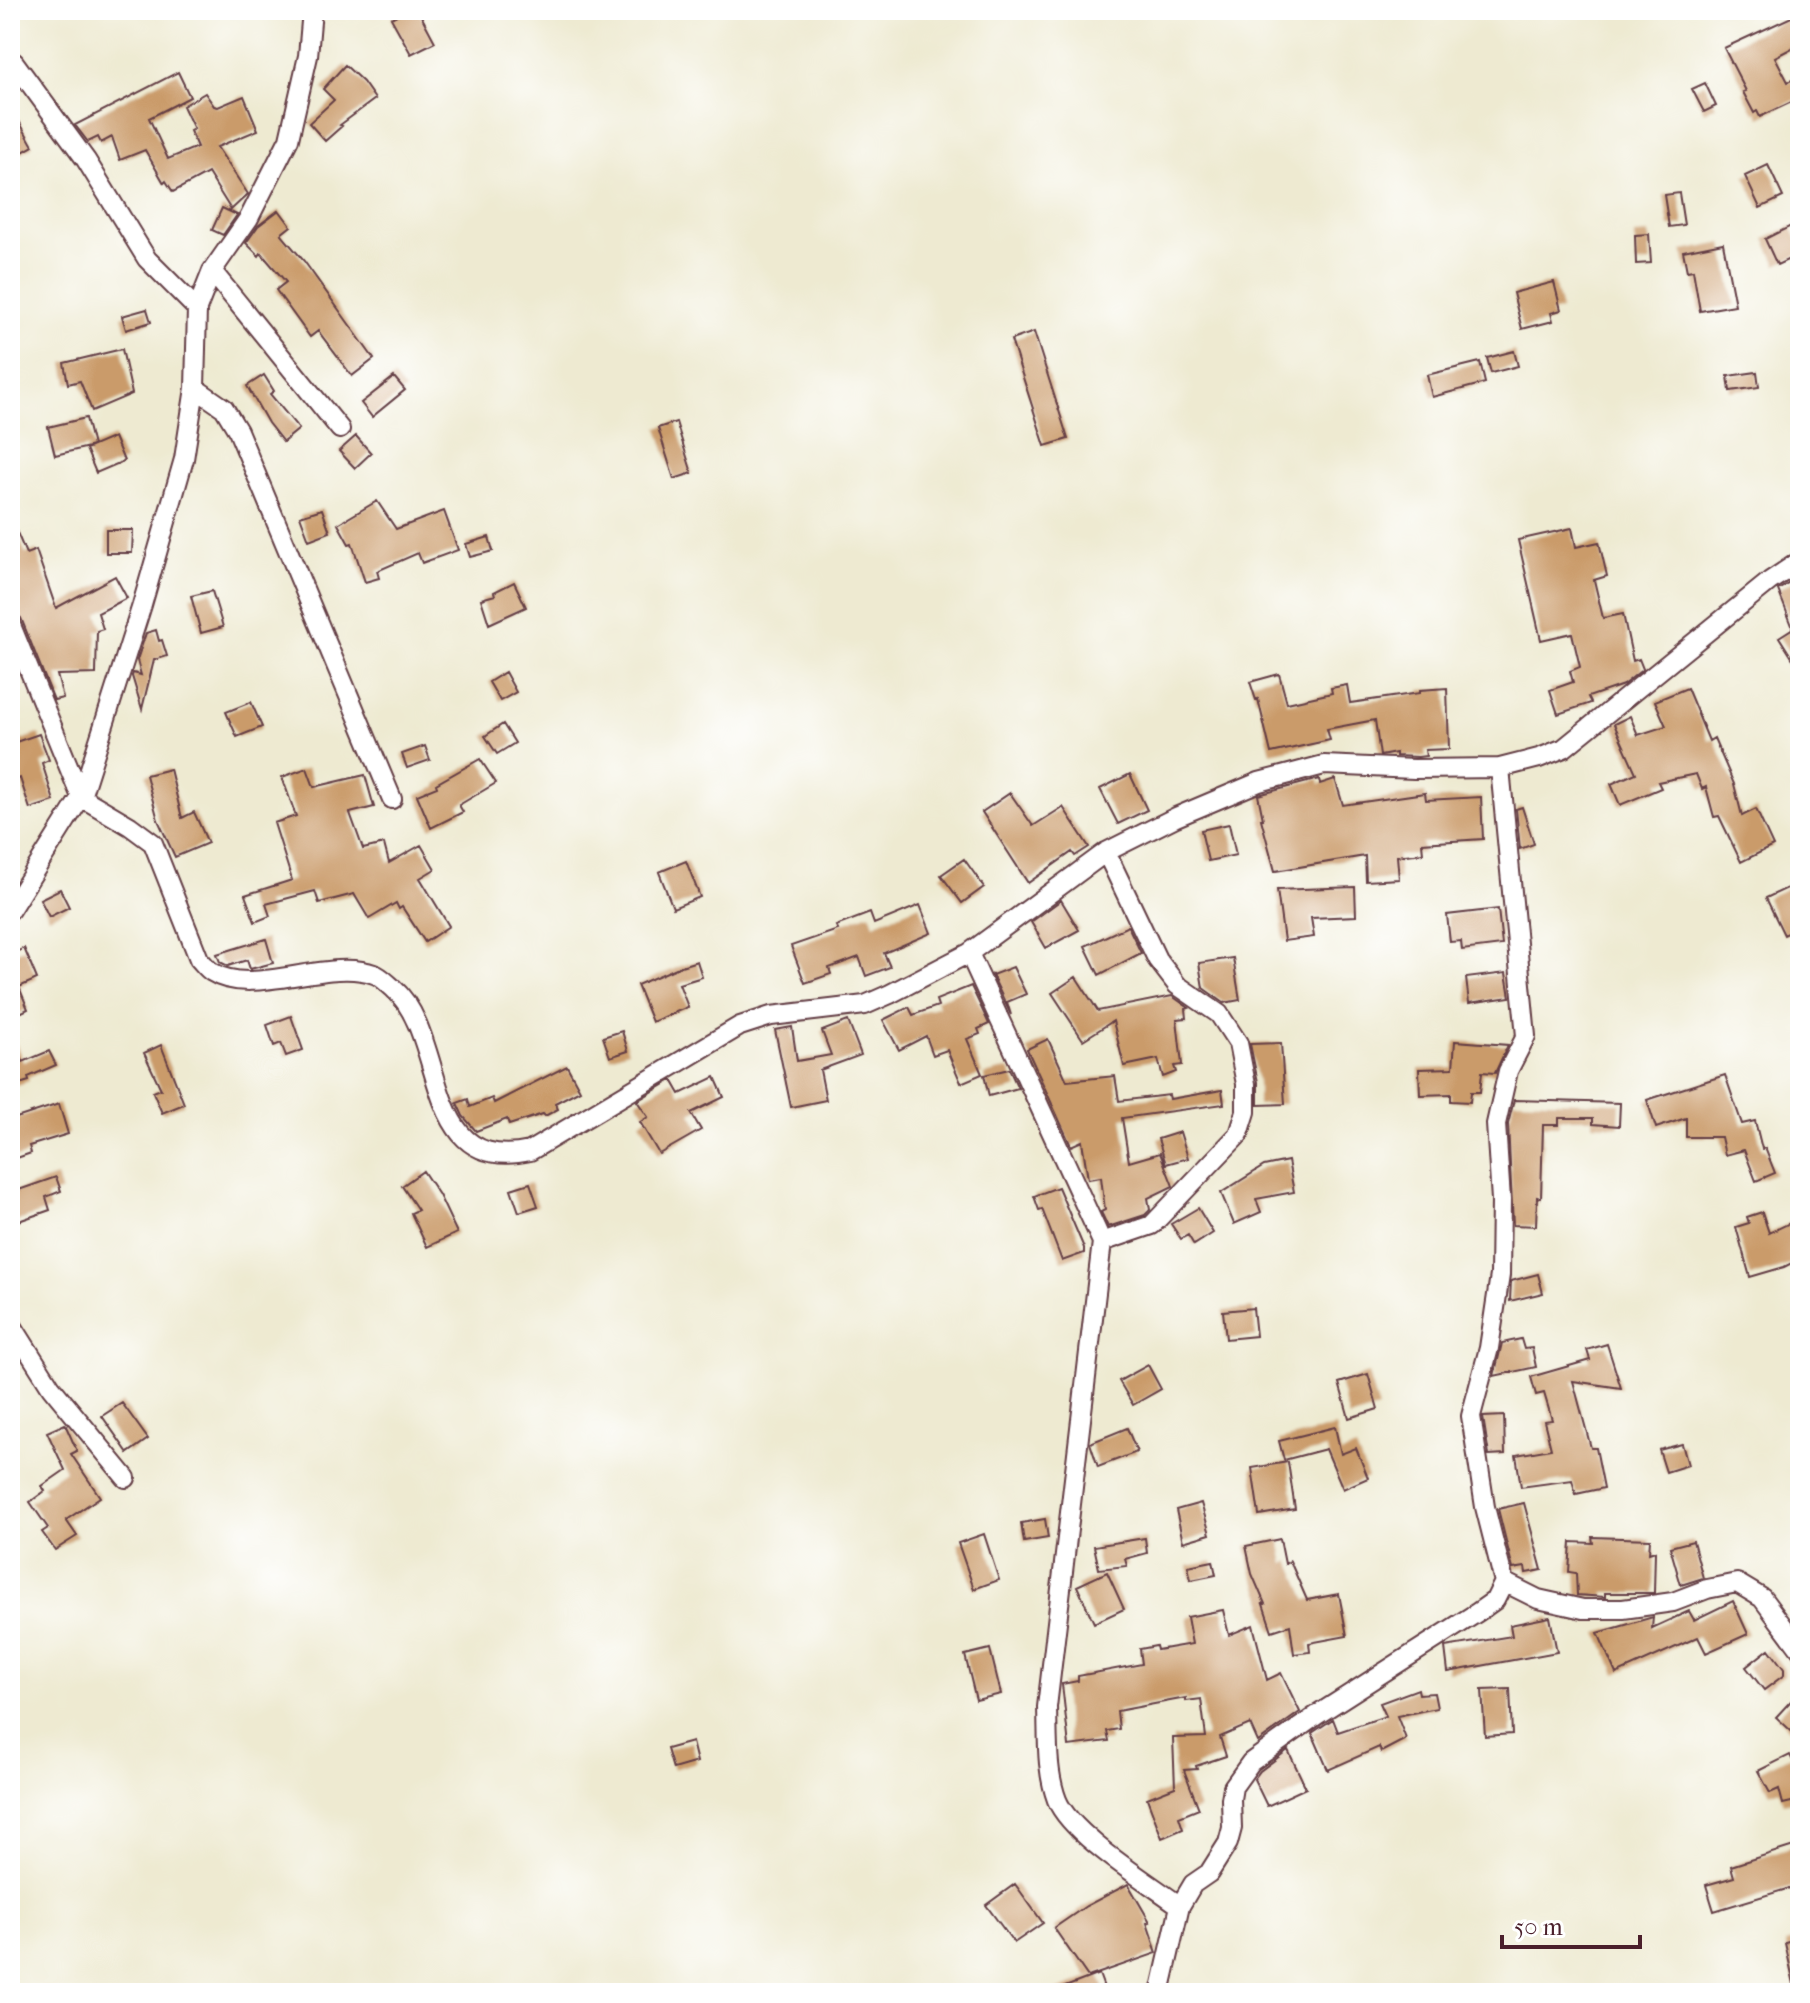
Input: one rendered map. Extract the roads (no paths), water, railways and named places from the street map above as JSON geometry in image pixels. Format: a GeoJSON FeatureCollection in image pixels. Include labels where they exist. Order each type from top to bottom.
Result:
{"type":"FeatureCollection","features":[{"type":"Feature","properties":{"kind":"street"},"geometry":{"type":"LineString","coordinates":[[10,910],[81,797],[184,459],[195,388],[197,309],[212,271],[249,218],[289,139],[308,56],[312,10]]}},
{"type":"Feature","properties":{"kind":"street"},"geometry":{"type":"LineString","coordinates":[[14,62],[86,160],[147,259],[197,309]]}},
{"type":"Feature","properties":{"kind":"street"},"geometry":{"type":"LineString","coordinates":[[212,271],[340,429]]}},
{"type":"Feature","properties":{"kind":"street"},"geometry":{"type":"LineString","coordinates":[[195,388],[224,408],[238,431],[392,799]]}},
{"type":"Feature","properties":{"kind":"street"},"geometry":{"type":"LineString","coordinates":[[10,623],[15,653],[81,797],[153,843],[199,959],[212,972],[239,981],[349,969],[376,974],[397,992],[415,1020],[451,1123],[478,1149],[509,1155],[530,1151],[740,1026],[771,1016],[865,1005],[969,953],[1106,852],[1176,817],[1259,782],[1324,765],[1414,769],[1500,768],[1564,748],[1770,581],[1800,561]]}},
{"type":"Feature","properties":{"kind":"street"},"geometry":{"type":"LineString","coordinates":[[1160,1993],[1180,1906],[1193,1884],[1209,1873],[1228,1843],[1232,1828],[1233,1787],[1251,1762],[1317,1715],[1495,1600],[1504,1582],[1485,1507],[1471,1416],[1489,1348],[1500,1275],[1501,1200],[1496,1124],[1508,1071],[1526,1036],[1500,768]]}},
{"type":"Feature","properties":{"kind":"street"},"geometry":{"type":"LineString","coordinates":[[1102,1242],[1152,1225],[1239,1134],[1246,1112],[1246,1084],[1238,1043],[1219,1014],[1177,985],[1157,959],[1106,852]]}},
{"type":"Feature","properties":{"kind":"street"},"geometry":{"type":"LineString","coordinates":[[969,953],[1102,1242],[1047,1707],[1050,1770],[1058,1803],[1079,1831],[1180,1906]]}},
{"type":"Feature","properties":{"kind":"street"},"geometry":{"type":"LineString","coordinates":[[10,1322],[51,1387],[126,1478]]}},
{"type":"Feature","properties":{"kind":"street"},"geometry":{"type":"LineString","coordinates":[[1504,1582],[1538,1599],[1583,1609],[1623,1609],[1673,1602],[1707,1589],[1737,1583],[1762,1598],[1800,1649]]}}]}
